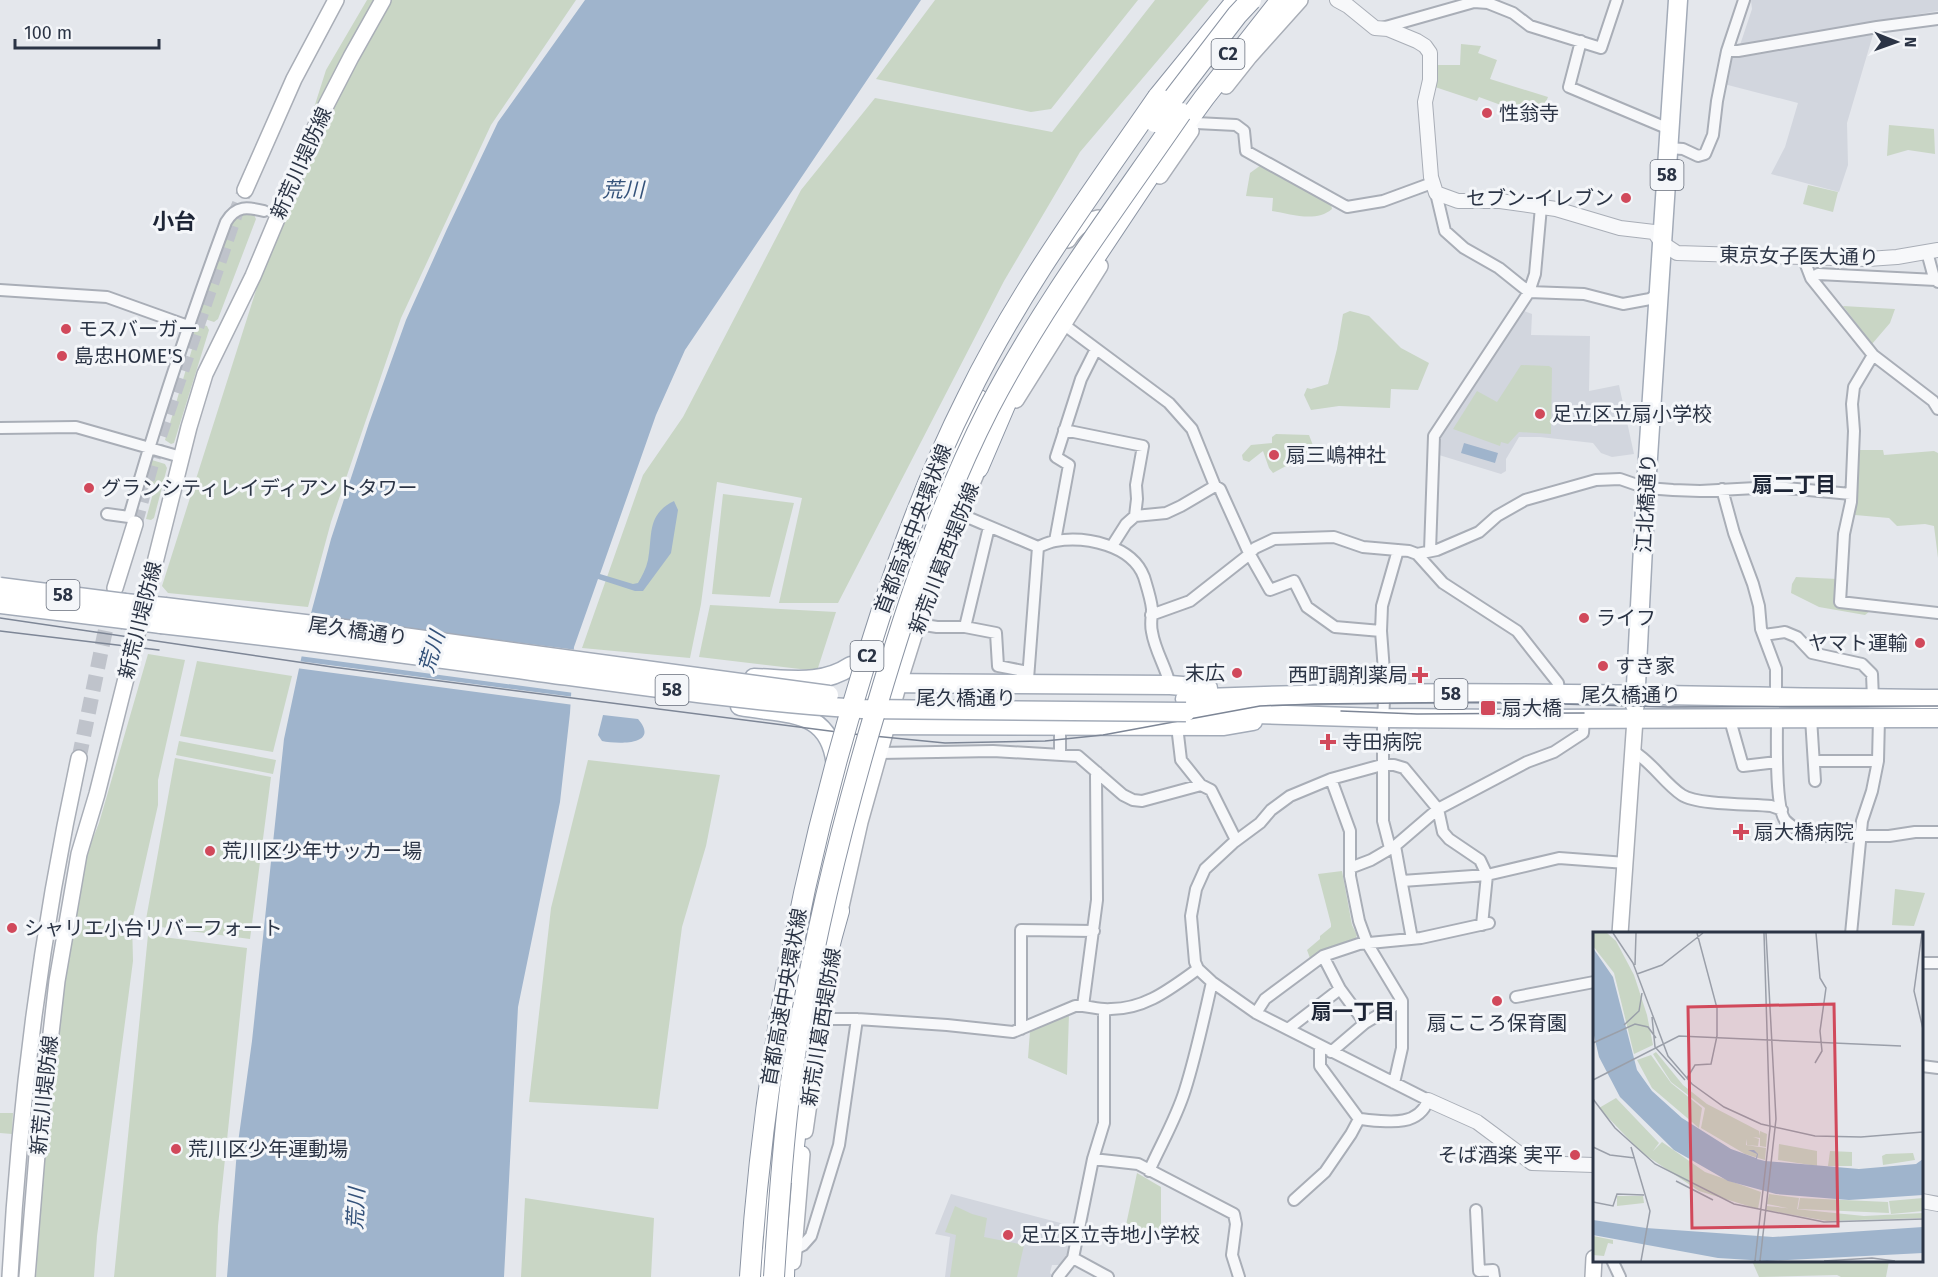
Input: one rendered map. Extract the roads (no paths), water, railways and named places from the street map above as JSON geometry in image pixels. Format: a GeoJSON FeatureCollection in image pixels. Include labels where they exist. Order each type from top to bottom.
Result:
{"type":"FeatureCollection","features":[{"type":"Feature","properties":{"kind":"highway","name":"首都高速中央環状線"},"geometry":{"type":"LineString","coordinates":[[750,1277],[758,1169],[768,1086],[798,913],[839,748],[915,513],[941,450],[968,395],[997,340],[1029,288],[1158,97],[1237,0]]}},
{"type":"Feature","properties":{"kind":"highway"},"geometry":{"type":"LineString","coordinates":[[929,492],[949,461],[1008,347],[1091,214],[1161,114],[1251,0]]}},
{"type":"Feature","properties":{"kind":"highway","name":"首都高速中央環状線"},"geometry":{"type":"LineString","coordinates":[[774,1277],[780,1182],[790,1089],[820,920],[860,763],[919,570],[963,461],[1020,354],[1181,112],[1240,36],[1272,0]]}},
{"type":"Feature","properties":{"kind":"highway","name":"首都高速中央環状線"},"geometry":{"type":"LineString","coordinates":[[1215,69],[1280,0]]}},
{"type":"Feature","properties":{"kind":"highway"},"geometry":{"type":"LineString","coordinates":[[978,468],[1008,398],[1035,347],[1169,146],[1280,0]]}},
{"type":"Feature","properties":{"kind":"highway"},"geometry":{"type":"LineString","coordinates":[[932,513],[949,461]]}},
{"type":"Feature","properties":{"kind":"highway"},"geometry":{"type":"LineString","coordinates":[[784,1277],[794,1142],[815,1007],[824,963],[839,911]]}},
{"type":"Feature","properties":{"kind":"highway"},"geometry":{"type":"LineString","coordinates":[[787,1030],[810,917]]}},
{"type":"Feature","properties":{"kind":"highway"},"geometry":{"type":"LineString","coordinates":[[759,1277],[793,966]]}},
{"type":"Feature","properties":{"kind":"main road","name":"新荒川堤防線"},"geometry":{"type":"LineString","coordinates":[[245,190],[294,79],[336,0]]}},
{"type":"Feature","properties":{"kind":"main road","name":"新荒川堤防線"},"geometry":{"type":"LineString","coordinates":[[129,607],[182,457],[200,390],[213,354],[253,276],[318,121],[383,0]]}},
{"type":"Feature","properties":{"kind":"main road","name":"新荒川葛西堤防線"},"geometry":{"type":"LineString","coordinates":[[767,1277],[777,1140],[790,1036],[810,917],[847,770],[910,568],[932,513],[984,405],[1045,299],[1174,108],[1260,0]]}},
{"type":"Feature","properties":{"kind":"main road","name":"新荒川葛西堤防線"},"geometry":{"type":"LineString","coordinates":[[792,1277],[803,1147],[839,911],[860,822],[899,683],[933,575],[978,468],[1015,403],[1121,234],[1196,123],[1249,57],[1300,0]]}},
{"type":"Feature","properties":{"kind":"main road","name":"58"},"geometry":{"type":"LineString","coordinates":[[1668,0],[1664,59],[1671,107]]}},
{"type":"Feature","properties":{"kind":"main road","name":"江北橋通り"},"geometry":{"type":"LineString","coordinates":[[1620,932],[1635,719],[1646,488],[1663,290],[1662,243],[1678,0]]}},
{"type":"Feature","properties":{"kind":"main road","name":"58"},"geometry":{"type":"LineString","coordinates":[[1671,107],[1684,63],[1688,0]]}},
{"type":"Feature","properties":{"kind":"main road"},"geometry":{"type":"LineString","coordinates":[[697,686],[732,677],[807,681],[832,676],[859,660],[866,649],[929,492],[972,398],[1034,291],[1074,231],[1086,221],[1098,218]]}},
{"type":"Feature","properties":{"kind":"main road","name":"新荒川堤防線"},"geometry":{"type":"LineString","coordinates":[[27,1277],[48,1051],[71,894],[79,854],[97,794],[129,607],[135,524]]}},
{"type":"Feature","properties":{"kind":"main road","name":"尾久橋通り"},"geometry":{"type":"LineString","coordinates":[[0,587],[129,607],[163,616],[327,643],[697,686],[862,709],[1183,712],[1383,718],[1730,720],[1938,718]]}},
{"type":"Feature","properties":{"kind":"main road","name":"尾久橋通り"},"geometry":{"type":"LineString","coordinates":[[0,604],[129,607]]}},
{"type":"Feature","properties":{"kind":"main road"},"geometry":{"type":"LineString","coordinates":[[873,683],[1028,678],[1170,685],[1267,695]]}},
{"type":"Feature","properties":{"kind":"main road"},"geometry":{"type":"LineString","coordinates":[[697,686],[741,706],[804,717],[814,722],[831,741],[836,768],[832,796],[793,966],[768,1139],[759,1277]]}},
{"type":"Feature","properties":{"kind":"main road","name":"尾久橋通り"},"geometry":{"type":"LineString","coordinates":[[1183,712],[1267,695],[1635,694],[1938,699]]}},
{"type":"Feature","properties":{"kind":"main road"},"geometry":{"type":"LineString","coordinates":[[860,725],[1060,725],[1183,712]]}},
{"type":"Feature","properties":{"kind":"main road","name":"新荒川堤防線"},"geometry":{"type":"LineString","coordinates":[[10,1277],[22,1131],[42,963],[54,884],[79,758]]}},
{"type":"Feature","properties":{"kind":"main road"},"geometry":{"type":"LineString","coordinates":[[1593,1277],[1594,1262]]}},
{"type":"Feature","properties":{"kind":"street"},"geometry":{"type":"LineString","coordinates":[[1337,0],[1376,27],[1416,41],[1425,46],[1430,53],[1430,80],[1425,102],[1434,188],[1445,231],[1464,248],[1499,268],[1529,292],[1584,294],[1623,304],[1650,299],[1663,290]]}},
{"type":"Feature","properties":{"kind":"street"},"geometry":{"type":"LineString","coordinates":[[1382,28],[1473,2],[1488,3],[1513,13],[1530,26],[1601,48],[1617,0]]}},
{"type":"Feature","properties":{"kind":"street"},"geometry":{"type":"LineString","coordinates":[[1581,41],[1569,87],[1698,156],[1705,154],[1713,135],[1727,51],[1744,0]]}},
{"type":"Feature","properties":{"kind":"street"},"geometry":{"type":"LineString","coordinates":[[1727,51],[1938,19]]}},
{"type":"Feature","properties":{"kind":"street"},"geometry":{"type":"LineString","coordinates":[[1196,123],[1236,125],[1244,131],[1246,151],[1347,207],[1383,201],[1434,188]]}},
{"type":"Feature","properties":{"kind":"street","name":"東京女子医大通り"},"geometry":{"type":"LineString","coordinates":[[1434,188],[1458,201],[1500,201],[1541,207],[1620,228],[1654,232],[1662,243],[1677,253],[1868,260],[1933,251]]}},
{"type":"Feature","properties":{"kind":"street"},"geometry":{"type":"LineString","coordinates":[[1430,551],[1434,436],[1529,292],[1534,274],[1541,207]]}},
{"type":"Feature","properties":{"kind":"street"},"geometry":{"type":"LineString","coordinates":[[107,514],[129,517],[148,448],[188,326],[229,216],[241,208],[264,211]]}},
{"type":"Feature","properties":{"kind":"street"},"geometry":{"type":"LineString","coordinates":[[1811,278],[1818,274],[1937,281],[1933,251]]}},
{"type":"Feature","properties":{"kind":"street"},"geometry":{"type":"LineString","coordinates":[[1803,257],[1811,278],[1873,355],[1933,401],[1938,409]]}},
{"type":"Feature","properties":{"kind":"street"},"geometry":{"type":"LineString","coordinates":[[0,290],[107,297],[188,326]]}},
{"type":"Feature","properties":{"kind":"street"},"geometry":{"type":"LineString","coordinates":[[1064,324],[1169,403],[1192,429],[1215,486],[1220,489],[1249,553],[1270,590],[1294,580],[1307,607],[1335,627],[1381,632]]}},
{"type":"Feature","properties":{"kind":"street"},"geometry":{"type":"LineString","coordinates":[[1055,541],[1069,465],[1056,457],[1081,379],[1096,349]]}},
{"type":"Feature","properties":{"kind":"street"},"geometry":{"type":"LineString","coordinates":[[1873,355],[1854,387],[1851,494],[1844,534],[1840,602],[1938,613]]}},
{"type":"Feature","properties":{"kind":"street"},"geometry":{"type":"LineString","coordinates":[[0,428],[76,427],[182,457]]}},
{"type":"Feature","properties":{"kind":"street"},"geometry":{"type":"LineString","coordinates":[[1064,430],[1143,446],[1136,485],[1135,516]]}},
{"type":"Feature","properties":{"kind":"street"},"geometry":{"type":"LineString","coordinates":[[1416,554],[1437,550],[1479,532],[1497,516],[1525,500],[1596,480],[1620,479],[1646,488],[1700,490],[1775,487],[1851,494]]}},
{"type":"Feature","properties":{"kind":"street"},"geometry":{"type":"LineString","coordinates":[[1112,546],[1126,524],[1135,516],[1166,513],[1215,486]]}},
{"type":"Feature","properties":{"kind":"street"},"geometry":{"type":"LineString","coordinates":[[1722,489],[1734,533],[1753,584],[1764,635],[1776,669],[1776,697]]}},
{"type":"Feature","properties":{"kind":"street"},"geometry":{"type":"LineString","coordinates":[[960,514],[1038,548],[1055,541],[1082,541],[1112,546],[1135,563],[1143,576],[1152,609],[1152,633],[1170,685]]}},
{"type":"Feature","properties":{"kind":"street"},"geometry":{"type":"LineString","coordinates":[[965,627],[989,527]]}},
{"type":"Feature","properties":{"kind":"street"},"geometry":{"type":"LineString","coordinates":[[1151,615],[1190,601],[1249,553],[1274,539],[1334,537],[1363,547],[1409,551],[1416,554],[1443,583],[1517,631],[1558,683],[1560,695]]}},
{"type":"Feature","properties":{"kind":"street"},"geometry":{"type":"LineString","coordinates":[[918,624],[965,627],[996,633],[998,666],[1028,678],[1038,548]]}},
{"type":"Feature","properties":{"kind":"street"},"geometry":{"type":"LineString","coordinates":[[1398,550],[1382,606],[1381,632],[1385,694],[1382,765],[1383,821],[1402,881],[1412,939]]}},
{"type":"Feature","properties":{"kind":"street"},"geometry":{"type":"LineString","coordinates":[[1764,635],[1785,632],[1802,640],[1812,653],[1862,664],[1872,674],[1873,699]]}},
{"type":"Feature","properties":{"kind":"street"},"geometry":{"type":"LineString","coordinates":[[1183,712],[1181,760],[1201,785],[1211,790],[1236,840]]}},
{"type":"Feature","properties":{"kind":"street"},"geometry":{"type":"LineString","coordinates":[[1811,718],[1815,781]]}},
{"type":"Feature","properties":{"kind":"street"},"geometry":{"type":"LineString","coordinates":[[1851,932],[1862,820],[1872,791],[1878,761],[1879,718]]}},
{"type":"Feature","properties":{"kind":"street"},"geometry":{"type":"LineString","coordinates":[[1350,868],[1371,860],[1393,847],[1438,809],[1527,762],[1554,752],[1583,733],[1584,719]]}},
{"type":"Feature","properties":{"kind":"street"},"geometry":{"type":"LineString","coordinates":[[1730,720],[1743,766],[1776,762]]}},
{"type":"Feature","properties":{"kind":"street"},"geometry":{"type":"LineString","coordinates":[[1777,720],[1776,762],[1784,819],[1808,834],[1819,836],[1938,832]]}},
{"type":"Feature","properties":{"kind":"street"},"geometry":{"type":"LineString","coordinates":[[1060,725],[1060,755]]}},
{"type":"Feature","properties":{"kind":"street"},"geometry":{"type":"LineString","coordinates":[[880,753],[993,751],[1078,756],[1123,795],[1142,801],[1201,785]]}},
{"type":"Feature","properties":{"kind":"street"},"geometry":{"type":"LineString","coordinates":[[1633,751],[1648,760],[1682,795],[1696,802],[1771,806],[1782,810]]}},
{"type":"Feature","properties":{"kind":"street"},"geometry":{"type":"LineString","coordinates":[[1814,761],[1878,761]]}},
{"type":"Feature","properties":{"kind":"street"},"geometry":{"type":"LineString","coordinates":[[1256,1013],[1265,999],[1323,956],[1367,943],[1412,939],[1486,924],[1487,875],[1480,860],[1449,839],[1443,832],[1438,809],[1404,768],[1382,765],[1331,779],[1290,796],[1270,810],[1260,824],[1236,840],[1205,869],[1196,889],[1191,916],[1195,962],[1198,969],[1212,982],[1256,1013],[1320,1047],[1477,1122],[1533,1163],[1593,1165]]}},
{"type":"Feature","properties":{"kind":"street"},"geometry":{"type":"LineString","coordinates":[[1083,1006],[1097,900],[1097,772]]}},
{"type":"Feature","properties":{"kind":"street"},"geometry":{"type":"LineString","coordinates":[[1331,779],[1350,831],[1350,868],[1359,921],[1367,943],[1402,1001],[1402,1048],[1394,1083]]}},
{"type":"Feature","properties":{"kind":"street"},"geometry":{"type":"LineString","coordinates":[[1402,881],[1487,875],[1559,858],[1626,863]]}},
{"type":"Feature","properties":{"kind":"street"},"geometry":{"type":"LineString","coordinates":[[1021,1029],[1021,930],[1094,931]]}},
{"type":"Feature","properties":{"kind":"street"},"geometry":{"type":"LineString","coordinates":[[1323,956],[1340,989],[1365,1023]]}},
{"type":"Feature","properties":{"kind":"street"},"geometry":{"type":"LineString","coordinates":[[821,1019],[948,1025],[1013,1032],[1075,1006],[1124,1009],[1160,996],[1198,969]]}},
{"type":"Feature","properties":{"kind":"street"},"geometry":{"type":"LineString","coordinates":[[1149,1172],[1185,1091],[1212,982]]}},
{"type":"Feature","properties":{"kind":"street"},"geometry":{"type":"LineString","coordinates":[[1516,997],[1593,982]]}},
{"type":"Feature","properties":{"kind":"street"},"geometry":{"type":"LineString","coordinates":[[1288,1029],[1340,989]]}},
{"type":"Feature","properties":{"kind":"street"},"geometry":{"type":"LineString","coordinates":[[1331,1052],[1365,1023],[1402,1001]]}},
{"type":"Feature","properties":{"kind":"street"},"geometry":{"type":"LineString","coordinates":[[1058,1277],[1073,1258],[1093,1159],[1104,1123],[1104,1009]]}},
{"type":"Feature","properties":{"kind":"street"},"geometry":{"type":"LineString","coordinates":[[794,1250],[803,1245],[811,1236],[839,1145],[857,1019]]}},
{"type":"Feature","properties":{"kind":"street"},"geometry":{"type":"LineString","coordinates":[[1320,1047],[1320,1066],[1359,1119],[1397,1122],[1414,1118],[1426,1108],[1428,1100]]}},
{"type":"Feature","properties":{"kind":"street"},"geometry":{"type":"LineString","coordinates":[[1923,1066],[1938,1068]]}},
{"type":"Feature","properties":{"kind":"street"},"geometry":{"type":"LineString","coordinates":[[1293,1200],[1325,1172],[1359,1119]]}},
{"type":"Feature","properties":{"kind":"street"},"geometry":{"type":"LineString","coordinates":[[1093,1159],[1138,1164],[1149,1172],[1234,1214],[1236,1224],[1232,1255],[1239,1277]]}},
{"type":"Feature","properties":{"kind":"street"},"geometry":{"type":"LineString","coordinates":[[1923,1201],[1938,1204]]}},
{"type":"Feature","properties":{"kind":"street"},"geometry":{"type":"LineString","coordinates":[[1476,1210],[1479,1271],[1493,1270],[1494,1277]]}},
{"type":"Feature","properties":{"kind":"street"},"geometry":{"type":"LineString","coordinates":[[1073,1258],[1108,1277]]}},
{"type":"Feature","properties":{"kind":"street"},"geometry":{"type":"LineString","coordinates":[[1613,1262],[1620,1277]]}},
{"type":"Feature","properties":{"kind":"water","name":"荒川"},"geometry":{"type":"Polygon","coordinates":[[[585,0],[921,0],[685,350],[656,415],[600,574],[633,584],[638,583],[647,563],[655,519],[665,507],[674,501],[678,510],[671,553],[643,591],[635,591],[598,579],[574,647],[570,713],[560,802],[518,1007],[504,1277],[227,1277],[237,1150],[252,1041],[284,739],[310,617],[331,539],[406,320],[447,229],[498,122],[585,0]]]}},
{"type":"Feature","properties":{"kind":"water"},"geometry":{"type":"Polygon","coordinates":[[[1464,443],[1498,453],[1495,463],[1461,453],[1464,443]]]}},
{"type":"Feature","properties":{"kind":"water"},"geometry":{"type":"Polygon","coordinates":[[[603,715],[638,719],[644,728],[644,734],[641,739],[634,741],[617,743],[602,741],[598,735],[603,715]]]}},
{"type":"Feature","properties":{"kind":"tunnel"},"geometry":{"type":"LineString","coordinates":[[135,524],[158,440],[245,190]]}},
{"type":"Feature","properties":{"kind":"tunnel"},"geometry":{"type":"LineString","coordinates":[[79,758],[110,608]]}},
{"type":"Feature","properties":{"kind":"tram line"},"geometry":{"type":"LineString","coordinates":[[0,618],[332,667],[853,734],[945,743],[1045,741],[1103,735],[1260,706],[1490,702],[1668,707],[1938,706]]}},
{"type":"Feature","properties":{"kind":"tram line"},"geometry":{"type":"LineString","coordinates":[[0,631],[159,650]]}},
{"type":"Feature","properties":{"kind":"tram line"},"geometry":{"type":"LineString","coordinates":[[1341,711],[1417,714],[1584,713]]}},
{"type":"Feature","properties":{"kind":"place","name":"性翁寺"},"geometry":{"type":"Point","coordinates":[1487,113]}},
{"type":"Feature","properties":{"kind":"place","name":"セブン-イレブン"},"geometry":{"type":"Point","coordinates":[1626,198]}},
{"type":"Feature","properties":{"kind":"place","name":"モスバーガー"},"geometry":{"type":"Point","coordinates":[66,329]}},
{"type":"Feature","properties":{"kind":"place","name":"島忠HOME'S"},"geometry":{"type":"Point","coordinates":[62,356]}},
{"type":"Feature","properties":{"kind":"place","name":"足立区立扇小学校"},"geometry":{"type":"Point","coordinates":[1540,414]}},
{"type":"Feature","properties":{"kind":"place","name":"扇三嶋神社"},"geometry":{"type":"Point","coordinates":[1274,455]}},
{"type":"Feature","properties":{"kind":"place","name":"グランシティレイディアントタワー"},"geometry":{"type":"Point","coordinates":[89,488]}},
{"type":"Feature","properties":{"kind":"place","name":"ライフ"},"geometry":{"type":"Point","coordinates":[1584,618]}},
{"type":"Feature","properties":{"kind":"place","name":"ヤマト運輸"},"geometry":{"type":"Point","coordinates":[1920,643]}},
{"type":"Feature","properties":{"kind":"place","name":"すき家"},"geometry":{"type":"Point","coordinates":[1603,666]}},
{"type":"Feature","properties":{"kind":"place","name":"末広"},"geometry":{"type":"Point","coordinates":[1237,673]}},
{"type":"Feature","properties":{"kind":"place","name":"西町調剤薬局"},"geometry":{"type":"Point","coordinates":[1420,675]}},
{"type":"Feature","properties":{"kind":"place","name":"扇大橋"},"geometry":{"type":"Point","coordinates":[1488,708]}},
{"type":"Feature","properties":{"kind":"place","name":"寺田病院"},"geometry":{"type":"Point","coordinates":[1328,742]}},
{"type":"Feature","properties":{"kind":"place","name":"扇大橋病院"},"geometry":{"type":"Point","coordinates":[1741,832]}},
{"type":"Feature","properties":{"kind":"place","name":"荒川区少年サッカー場"},"geometry":{"type":"Point","coordinates":[210,851]}},
{"type":"Feature","properties":{"kind":"place","name":"シャリエ小台リバーフォート"},"geometry":{"type":"Point","coordinates":[12,928]}},
{"type":"Feature","properties":{"kind":"place","name":"扇こころ保育園"},"geometry":{"type":"Point","coordinates":[1497,1001]}},
{"type":"Feature","properties":{"kind":"place","name":"荒川区少年運動場"},"geometry":{"type":"Point","coordinates":[176,1149]}},
{"type":"Feature","properties":{"kind":"place","name":"そば酒楽 実平"},"geometry":{"type":"Point","coordinates":[1575,1155]}},
{"type":"Feature","properties":{"kind":"place","name":"足立区立寺地小学校"},"geometry":{"type":"Point","coordinates":[1008,1235]}},
{"type":"Feature","properties":{"kind":"district","name":"小台"},"geometry":{"type":"Point","coordinates":[174,221]}},
{"type":"Feature","properties":{"kind":"district","name":"扇二丁目"},"geometry":{"type":"Point","coordinates":[1794,485]}},
{"type":"Feature","properties":{"kind":"district","name":"扇一丁目"},"geometry":{"type":"Point","coordinates":[1353,1012]}}]}
